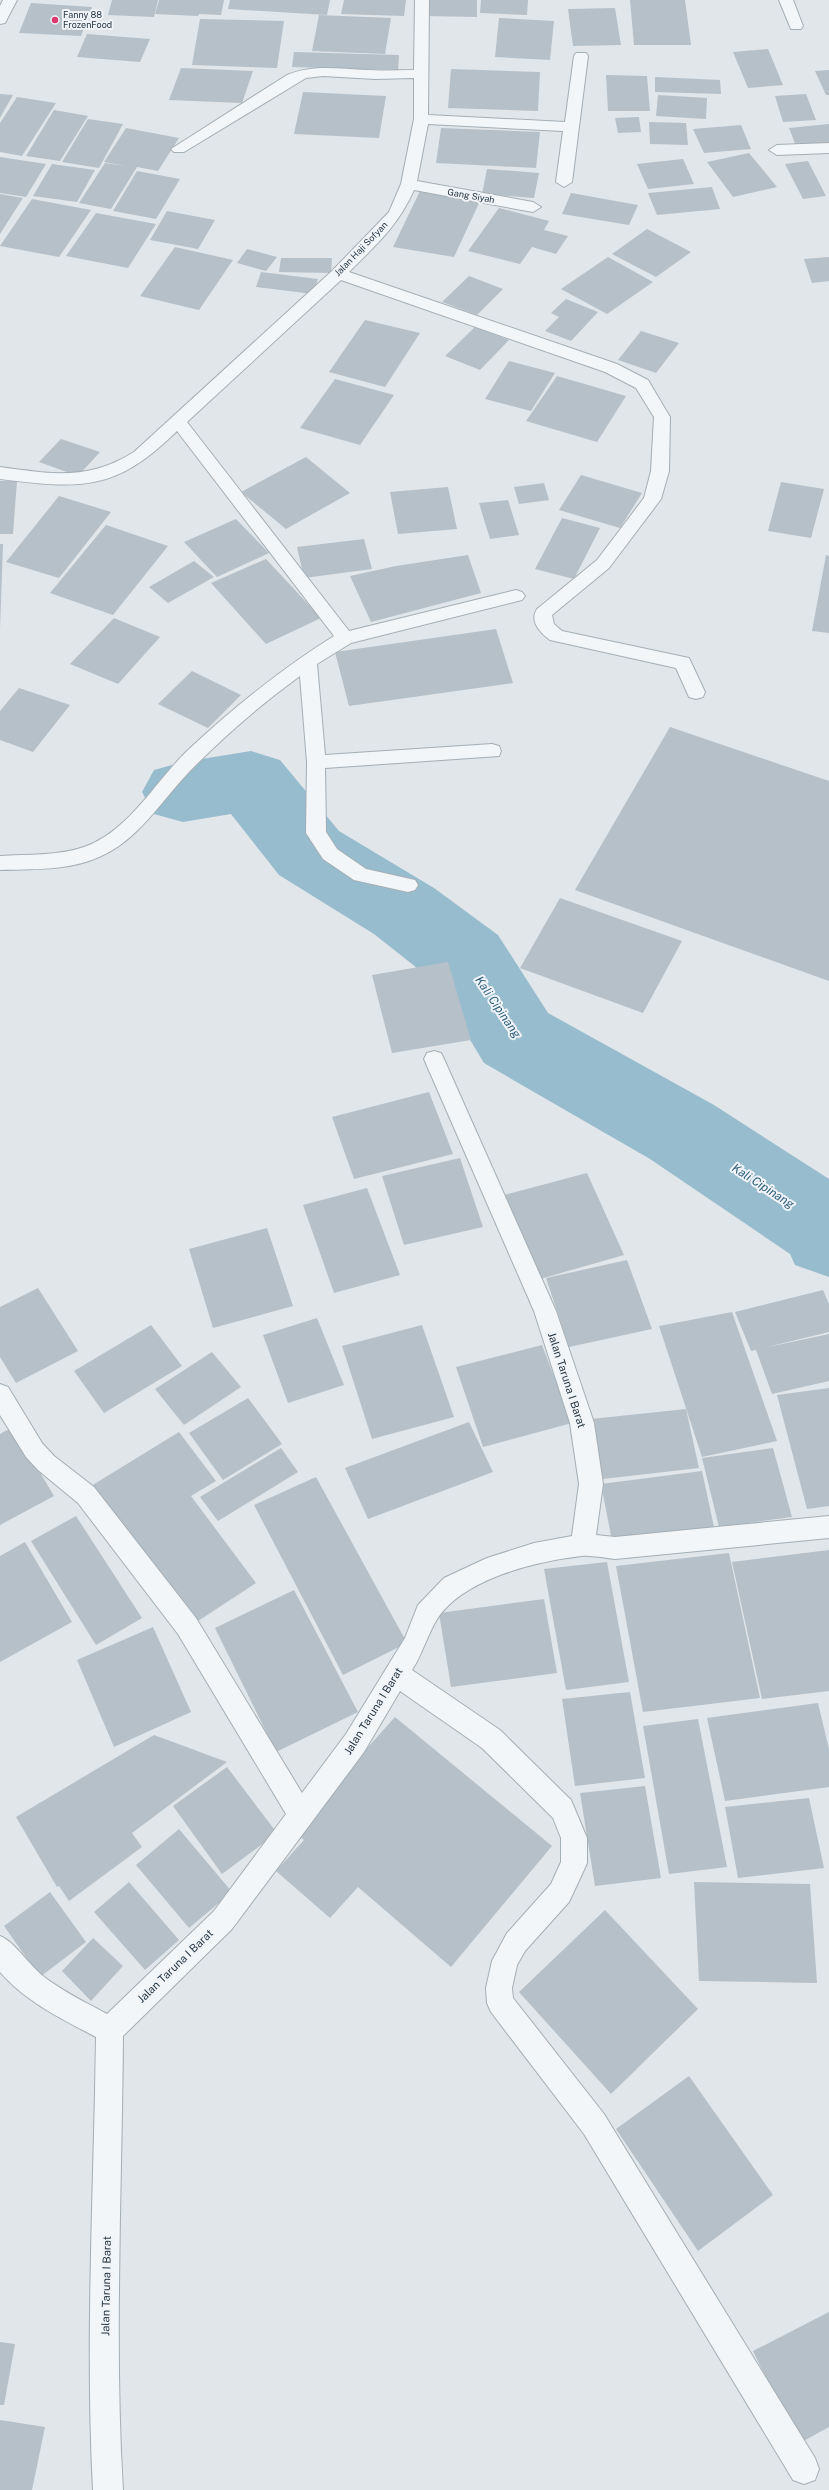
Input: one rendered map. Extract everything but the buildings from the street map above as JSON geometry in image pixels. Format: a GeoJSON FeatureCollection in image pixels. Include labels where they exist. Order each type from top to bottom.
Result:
{"type":"FeatureCollection","features":[{"type":"Feature","properties":{"kind":"street"},"geometry":{"type":"LineString","coordinates":[[0,20],[10,0]]}},
{"type":"Feature","properties":{"kind":"street","name":"Jalan Haji Sofyan"},"geometry":{"type":"LineString","coordinates":[[0,473],[80,480],[96,478],[139,457],[338,274],[385,227],[396,213],[410,184],[421,119],[422,0]]}},
{"type":"Feature","properties":{"kind":"street"},"geometry":{"type":"LineString","coordinates":[[786,0],[796,26]]}},
{"type":"Feature","properties":{"kind":"street"},"geometry":{"type":"LineString","coordinates":[[564,182],[581,56]]}},
{"type":"Feature","properties":{"kind":"street"},"geometry":{"type":"LineString","coordinates":[[179,149],[292,78],[305,73],[320,71],[375,75],[422,74]]}},
{"type":"Feature","properties":{"kind":"street"},"geometry":{"type":"LineString","coordinates":[[421,119],[572,127]]}},
{"type":"Feature","properties":{"kind":"street"},"geometry":{"type":"LineString","coordinates":[[777,150],[829,148]]}},
{"type":"Feature","properties":{"kind":"street","name":"Gang Siyah"},"geometry":{"type":"LineString","coordinates":[[410,184],[533,207]]}},
{"type":"Feature","properties":{"kind":"street"},"geometry":{"type":"LineString","coordinates":[[338,274],[611,368],[642,384],[662,417],[660,471],[652,499],[603,564],[543,613],[543,623],[547,629],[556,636],[683,663],[696,692]]}},
{"type":"Feature","properties":{"kind":"street"},"geometry":{"type":"LineString","coordinates":[[181,418],[345,638]]}},
{"type":"Feature","properties":{"kind":"street"},"geometry":{"type":"LineString","coordinates":[[0,863],[69,858],[91,853],[106,845],[148,807],[191,759],[260,698],[308,660],[345,638],[516,596]]}},
{"type":"Feature","properties":{"kind":"street"},"geometry":{"type":"LineString","coordinates":[[308,660],[316,762],[316,833],[330,854],[361,875],[408,885]]}},
{"type":"Feature","properties":{"kind":"street"},"geometry":{"type":"LineString","coordinates":[[316,762],[492,751]]}},
{"type":"Feature","properties":{"kind":"street","name":"Jalan Taruna I Barat"},"geometry":{"type":"LineString","coordinates":[[108,2490],[105,2440],[105,2360],[110,2030],[223,1920],[355,1743],[414,1645],[427,1613],[453,1586],[487,1569],[534,1554],[583,1545],[591,1484],[582,1423],[544,1311],[434,1059]]}},
{"type":"Feature","properties":{"kind":"street"},"geometry":{"type":"LineString","coordinates":[[0,1394],[34,1450],[46,1463],[86,1495],[153,1580],[186,1626],[301,1814]]}},
{"type":"Feature","properties":{"kind":"street"},"geometry":{"type":"LineString","coordinates":[[583,1545],[615,1548],[829,1527]]}},
{"type":"Feature","properties":{"kind":"street"},"geometry":{"type":"LineString","coordinates":[[397,1674],[491,1739],[562,1809],[574,1838],[574,1864],[560,1893],[516,1942],[505,1961],[499,1988],[500,2003],[594,2124],[804,2469]]}},
{"type":"Feature","properties":{"kind":"street"},"geometry":{"type":"LineString","coordinates":[[0,1949],[6,1959],[32,1985],[110,2030]]}},
{"type":"Feature","properties":{"kind":"waterway","name":"Kali Cipinang"},"geometry":{"type":"LineString","coordinates":[[183,792],[251,781],[309,853],[404,911],[467,959],[516,1038],[590,1078],[682,1132],[824,1226],[829,1237]]}},
{"type":"Feature","properties":{"kind":"place","name":"Fanny 88 FrozenFood"},"geometry":{"type":"Point","coordinates":[55,20]}}]}
